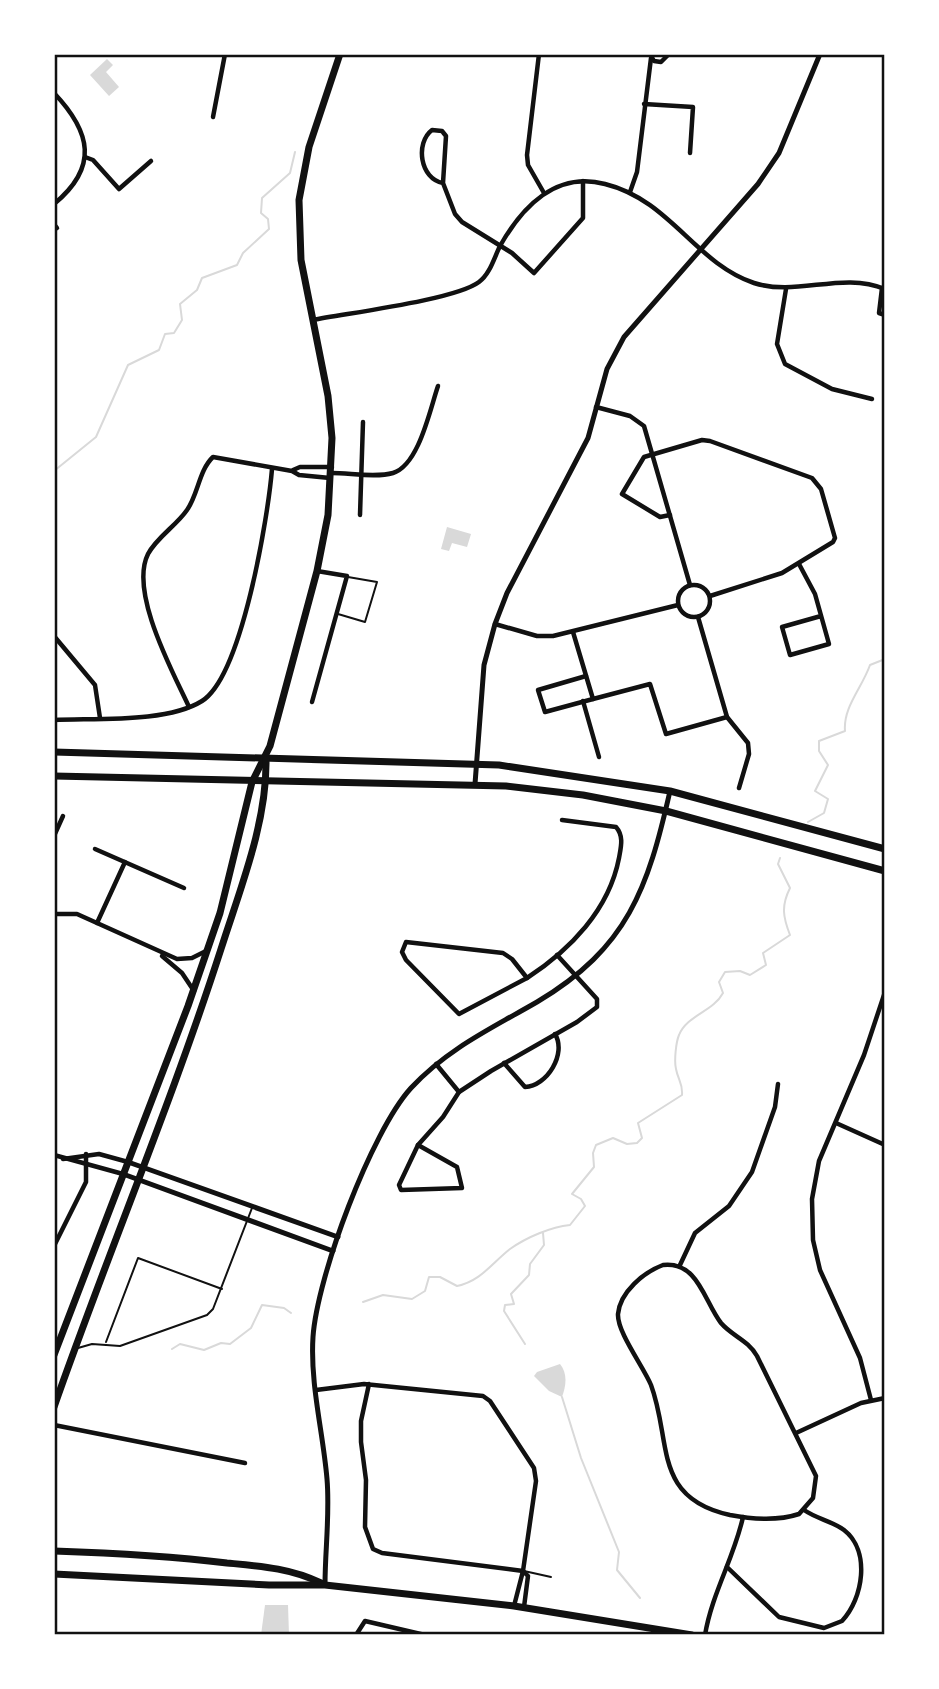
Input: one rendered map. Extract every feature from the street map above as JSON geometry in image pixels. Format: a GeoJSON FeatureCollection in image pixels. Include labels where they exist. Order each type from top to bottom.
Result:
{"type":"FeatureCollection","features":[{"type":"Feature","properties":{"kind":"main road"},"geometry":{"type":"LineString","coordinates":[[54,1407],[191,1044],[246,869],[266,782],[266,759],[317,571],[328,515],[332,472],[328,396],[300,260],[299,200],[309,147],[340,54]]}},
{"type":"Feature","properties":{"kind":"main road"},"geometry":{"type":"LineString","coordinates":[[54,752],[477,763],[553,771],[670,791],[885,849]]}},
{"type":"Feature","properties":{"kind":"main road"},"geometry":{"type":"LineString","coordinates":[[54,1355],[194,991],[220,913],[252,782],[266,759]]}},
{"type":"Feature","properties":{"kind":"main road"},"geometry":{"type":"LineString","coordinates":[[54,776],[252,782],[475,784],[583,795],[666,811],[885,871]]}},
{"type":"Feature","properties":{"kind":"main road"},"geometry":{"type":"LineString","coordinates":[[55,1551],[167,1556],[260,1567],[302,1574],[325,1585]]}},
{"type":"Feature","properties":{"kind":"main road"},"geometry":{"type":"LineString","coordinates":[[54,1574],[269,1585],[325,1585],[514,1606],[692,1635]]}},
{"type":"Feature","properties":{"kind":"street"},"geometry":{"type":"LineString","coordinates":[[213,117],[225,54]]}},
{"type":"Feature","properties":{"kind":"street"},"geometry":{"type":"LineString","coordinates":[[539,54],[527,155],[528,165],[544,193]]}},
{"type":"Feature","properties":{"kind":"street"},"geometry":{"type":"LineString","coordinates":[[630,192],[638,173],[650,56],[661,62],[669,54]]}},
{"type":"Feature","properties":{"kind":"street"},"geometry":{"type":"LineString","coordinates":[[475,784],[484,665],[495,624],[507,593],[588,438],[607,369],[624,337],[758,184],[779,153],[820,54]]}},
{"type":"Feature","properties":{"kind":"street"},"geometry":{"type":"LineString","coordinates":[[54,93],[71,110],[82,131],[85,157],[76,183],[54,204]]}},
{"type":"Feature","properties":{"kind":"street"},"geometry":{"type":"LineString","coordinates":[[644,104],[693,107],[690,153]]}},
{"type":"Feature","properties":{"kind":"street"},"geometry":{"type":"LineString","coordinates":[[443,183],[431,179],[424,167],[425,140],[432,130],[442,131],[447,140],[443,183],[455,214],[534,273],[583,218],[583,181]]}},
{"type":"Feature","properties":{"kind":"street"},"geometry":{"type":"LineString","coordinates":[[85,157],[93,160],[119,189],[151,161]]}},
{"type":"Feature","properties":{"kind":"street"},"geometry":{"type":"LineString","coordinates":[[313,320],[445,295],[472,286],[486,275],[500,246],[522,213],[544,193],[564,184],[583,181],[630,192],[659,209],[719,265],[739,277],[786,289],[845,281],[883,288],[879,313],[885,315]]}},
{"type":"Feature","properties":{"kind":"street"},"geometry":{"type":"LineString","coordinates":[[54,224],[57,228],[54,230]]}},
{"type":"Feature","properties":{"kind":"street"},"geometry":{"type":"LineString","coordinates":[[786,289],[777,344],[785,364],[832,389],[872,399]]}},
{"type":"Feature","properties":{"kind":"street"},"geometry":{"type":"LineString","coordinates":[[292,471],[300,467],[332,472],[393,473],[405,466],[414,456],[439,386]]}},
{"type":"Feature","properties":{"kind":"street"},"geometry":{"type":"LineString","coordinates":[[596,407],[638,420],[654,454],[690,585]]}},
{"type":"Feature","properties":{"kind":"street"},"geometry":{"type":"LineString","coordinates":[[360,515],[363,422]]}},
{"type":"Feature","properties":{"kind":"street"},"geometry":{"type":"LineString","coordinates":[[670,515],[660,517],[622,494],[644,457],[710,441],[812,478],[821,489],[835,538],[782,573],[710,596]]}},
{"type":"Feature","properties":{"kind":"street"},"geometry":{"type":"LineString","coordinates":[[189,707],[167,661],[149,609],[143,581],[146,558],[158,540],[188,509],[210,459],[219,457],[292,471],[299,475],[332,472]]}},
{"type":"Feature","properties":{"kind":"street"},"geometry":{"type":"LineString","coordinates":[[54,720],[177,712],[214,692],[230,662],[265,530],[272,469]]}},
{"type":"Feature","properties":{"kind":"street"},"geometry":{"type":"LineString","coordinates":[[799,564],[815,594],[830,644],[790,655],[782,627],[821,616]]}},
{"type":"Feature","properties":{"kind":"street"},"geometry":{"type":"LineString","coordinates":[[312,702],[347,576],[317,571]]}},
{"type":"Feature","properties":{"kind":"street"},"geometry":{"type":"LineString","coordinates":[[690,585],[703,587],[710,596],[708,610],[698,617],[686,616],[678,604],[680,592],[690,585]]}},
{"type":"Feature","properties":{"kind":"street"},"geometry":{"type":"LineString","coordinates":[[495,624],[537,636],[573,632],[678,604]]}},
{"type":"Feature","properties":{"kind":"street"},"geometry":{"type":"LineString","coordinates":[[698,617],[727,717],[748,743],[749,754],[739,788]]}},
{"type":"Feature","properties":{"kind":"street"},"geometry":{"type":"LineString","coordinates":[[573,632],[593,699]]}},
{"type":"Feature","properties":{"kind":"street"},"geometry":{"type":"LineString","coordinates":[[54,636],[95,685],[100,718]]}},
{"type":"Feature","properties":{"kind":"street"},"geometry":{"type":"LineString","coordinates":[[586,676],[538,690],[545,712],[650,684],[666,734],[727,717]]}},
{"type":"Feature","properties":{"kind":"street"},"geometry":{"type":"LineString","coordinates":[[583,701],[599,757]]}},
{"type":"Feature","properties":{"kind":"street"},"geometry":{"type":"LineString","coordinates":[[325,1585],[327,1487],[313,1335],[333,1251],[372,1149],[409,1090],[436,1064],[481,1032],[577,976],[613,936],[643,889],[655,855],[670,791]]}},
{"type":"Feature","properties":{"kind":"street"},"geometry":{"type":"LineString","coordinates":[[54,836],[64,816]]}},
{"type":"Feature","properties":{"kind":"street"},"geometry":{"type":"LineString","coordinates":[[527,978],[512,959],[492,950],[406,942],[403,945],[406,960],[459,1014],[527,978],[557,955],[597,913],[609,889],[621,846],[621,832],[616,827],[562,820]]}},
{"type":"Feature","properties":{"kind":"street"},"geometry":{"type":"LineString","coordinates":[[95,849],[184,888]]}},
{"type":"Feature","properties":{"kind":"street"},"geometry":{"type":"LineString","coordinates":[[97,923],[125,862]]}},
{"type":"Feature","properties":{"kind":"street"},"geometry":{"type":"LineString","coordinates":[[54,914],[77,914],[177,959],[192,958],[206,951]]}},
{"type":"Feature","properties":{"kind":"street"},"geometry":{"type":"LineString","coordinates":[[159,953],[182,973],[194,991]]}},
{"type":"Feature","properties":{"kind":"street"},"geometry":{"type":"LineString","coordinates":[[418,1145],[457,1167],[461,1188],[401,1190],[399,1185],[418,1145],[443,1117],[459,1092],[577,1022],[599,1003],[557,955]]}},
{"type":"Feature","properties":{"kind":"street"},"geometry":{"type":"LineString","coordinates":[[871,1400],[860,1358],[820,1270],[813,1240],[814,1180],[864,1055],[885,992]]}},
{"type":"Feature","properties":{"kind":"street"},"geometry":{"type":"LineString","coordinates":[[504,1063],[525,1087],[532,1086],[558,1059],[559,1044],[555,1034]]}},
{"type":"Feature","properties":{"kind":"street"},"geometry":{"type":"LineString","coordinates":[[436,1064],[459,1092]]}},
{"type":"Feature","properties":{"kind":"street"},"geometry":{"type":"LineString","coordinates":[[680,1265],[695,1233],[729,1206],[752,1172],[775,1107],[778,1084]]}},
{"type":"Feature","properties":{"kind":"street"},"geometry":{"type":"LineString","coordinates":[[836,1123],[885,1144]]}},
{"type":"Feature","properties":{"kind":"street"},"geometry":{"type":"LineString","coordinates":[[62,1159],[86,1154],[128,1162],[338,1237]]}},
{"type":"Feature","properties":{"kind":"street"},"geometry":{"type":"LineString","coordinates":[[54,1246],[86,1182],[86,1154]]}},
{"type":"Feature","properties":{"kind":"street"},"geometry":{"type":"LineString","coordinates":[[54,1155],[107,1168],[333,1251]]}},
{"type":"Feature","properties":{"kind":"street"},"geometry":{"type":"LineString","coordinates":[[663,1265],[680,1265],[695,1279],[721,1323],[752,1347],[796,1433],[816,1476],[816,1492],[804,1510],[785,1517],[743,1517],[714,1511],[689,1497],[675,1477],[663,1449],[655,1397],[643,1366],[619,1324],[620,1304],[642,1276],[663,1265]]}},
{"type":"Feature","properties":{"kind":"street"},"geometry":{"type":"LineString","coordinates":[[316,1390],[369,1384],[483,1396],[490,1401],[534,1468],[536,1481],[523,1571],[514,1606]]}},
{"type":"Feature","properties":{"kind":"street"},"geometry":{"type":"LineString","coordinates":[[369,1384],[361,1421],[360,1442],[366,1480],[365,1527],[373,1549],[383,1553],[523,1571],[528,1576],[523,1608]]}},
{"type":"Feature","properties":{"kind":"street"},"geometry":{"type":"LineString","coordinates":[[796,1433],[871,1400],[885,1398]]}},
{"type":"Feature","properties":{"kind":"street"},"geometry":{"type":"LineString","coordinates":[[54,1425],[245,1463]]}},
{"type":"Feature","properties":{"kind":"street"},"geometry":{"type":"LineString","coordinates":[[727,1567],[779,1617],[824,1628],[842,1622],[855,1598],[861,1576],[861,1559],[845,1531],[817,1520],[804,1510]]}},
{"type":"Feature","properties":{"kind":"street"},"geometry":{"type":"LineString","coordinates":[[705,1635],[715,1594],[743,1517]]}},
{"type":"Feature","properties":{"kind":"street"},"geometry":{"type":"LineString","coordinates":[[356,1635],[365,1621],[425,1635]]}},
{"type":"Feature","properties":{"kind":"lane"},"geometry":{"type":"LineString","coordinates":[[337,614],[365,622],[377,582],[347,576]]}},
{"type":"Feature","properties":{"kind":"lane"},"geometry":{"type":"LineString","coordinates":[[74,1350],[105,1344],[120,1346],[207,1315],[219,1300],[252,1208]]}},
{"type":"Feature","properties":{"kind":"lane"},"geometry":{"type":"LineString","coordinates":[[105,1344],[138,1258],[223,1289]]}},
{"type":"Feature","properties":{"kind":"lane"},"geometry":{"type":"LineString","coordinates":[[523,1571],[551,1577]]}},
{"type":"Feature","properties":{"kind":"shaded area"},"geometry":{"type":"Polygon","coordinates":[[[107,59],[113,65],[106,72],[119,87],[109,96],[90,75],[107,59]]]}},
{"type":"Feature","properties":{"kind":"shaded area"},"geometry":{"type":"Polygon","coordinates":[[[447,527],[471,534],[467,547],[452,543],[449,551],[441,549],[447,527]]]}},
{"type":"Feature","properties":{"kind":"shaded area"},"geometry":{"type":"Polygon","coordinates":[[[560,1364],[566,1380],[562,1397],[549,1391],[534,1376],[537,1372],[560,1364]]]}},
{"type":"Feature","properties":{"kind":"shaded area"},"geometry":{"type":"Polygon","coordinates":[[[265,1605],[288,1605],[289,1635],[261,1635],[265,1605]]]}},
{"type":"Feature","properties":{"kind":"waterway"},"geometry":{"type":"LineString","coordinates":[[54,471],[96,437],[128,365],[159,350],[165,334],[174,333],[182,320],[180,304],[197,290],[202,278],[237,265],[243,253],[269,229],[268,219],[261,213],[262,198],[290,173],[295,152]]}},
{"type":"Feature","properties":{"kind":"waterway"},"geometry":{"type":"LineString","coordinates":[[54,477],[54,494]]}},
{"type":"Feature","properties":{"kind":"waterway"},"geometry":{"type":"LineString","coordinates":[[808,822],[824,813],[828,799],[815,791],[828,765],[819,751],[819,741],[845,731],[850,706],[870,665],[885,659]]}},
{"type":"Feature","properties":{"kind":"waterway"},"geometry":{"type":"LineString","coordinates":[[363,1302],[383,1295],[412,1299],[425,1291],[429,1277],[440,1277],[457,1286],[465,1284],[480,1276],[524,1240],[547,1230],[570,1225],[585,1206],[581,1199],[572,1194],[594,1167],[593,1153],[596,1145],[613,1138],[627,1144],[637,1143],[642,1138],[638,1123],[682,1095],[675,1061],[679,1035],[688,1023],[719,999],[723,993],[719,982],[725,972],[740,971],[750,975],[766,965],[763,953],[790,935],[784,911],[790,888],[778,864],[780,858]]}},
{"type":"Feature","properties":{"kind":"waterway"},"geometry":{"type":"LineString","coordinates":[[525,1344],[504,1311],[505,1305],[514,1304],[511,1294],[529,1275],[530,1264],[544,1245],[543,1233]]}},
{"type":"Feature","properties":{"kind":"waterway"},"geometry":{"type":"LineString","coordinates":[[172,1349],[180,1344],[204,1350],[221,1343],[230,1344],[251,1328],[262,1305],[284,1308],[291,1313]]}},
{"type":"Feature","properties":{"kind":"waterway"},"geometry":{"type":"LineString","coordinates":[[562,1397],[581,1458],[619,1552],[617,1570],[640,1598]]}}]}
